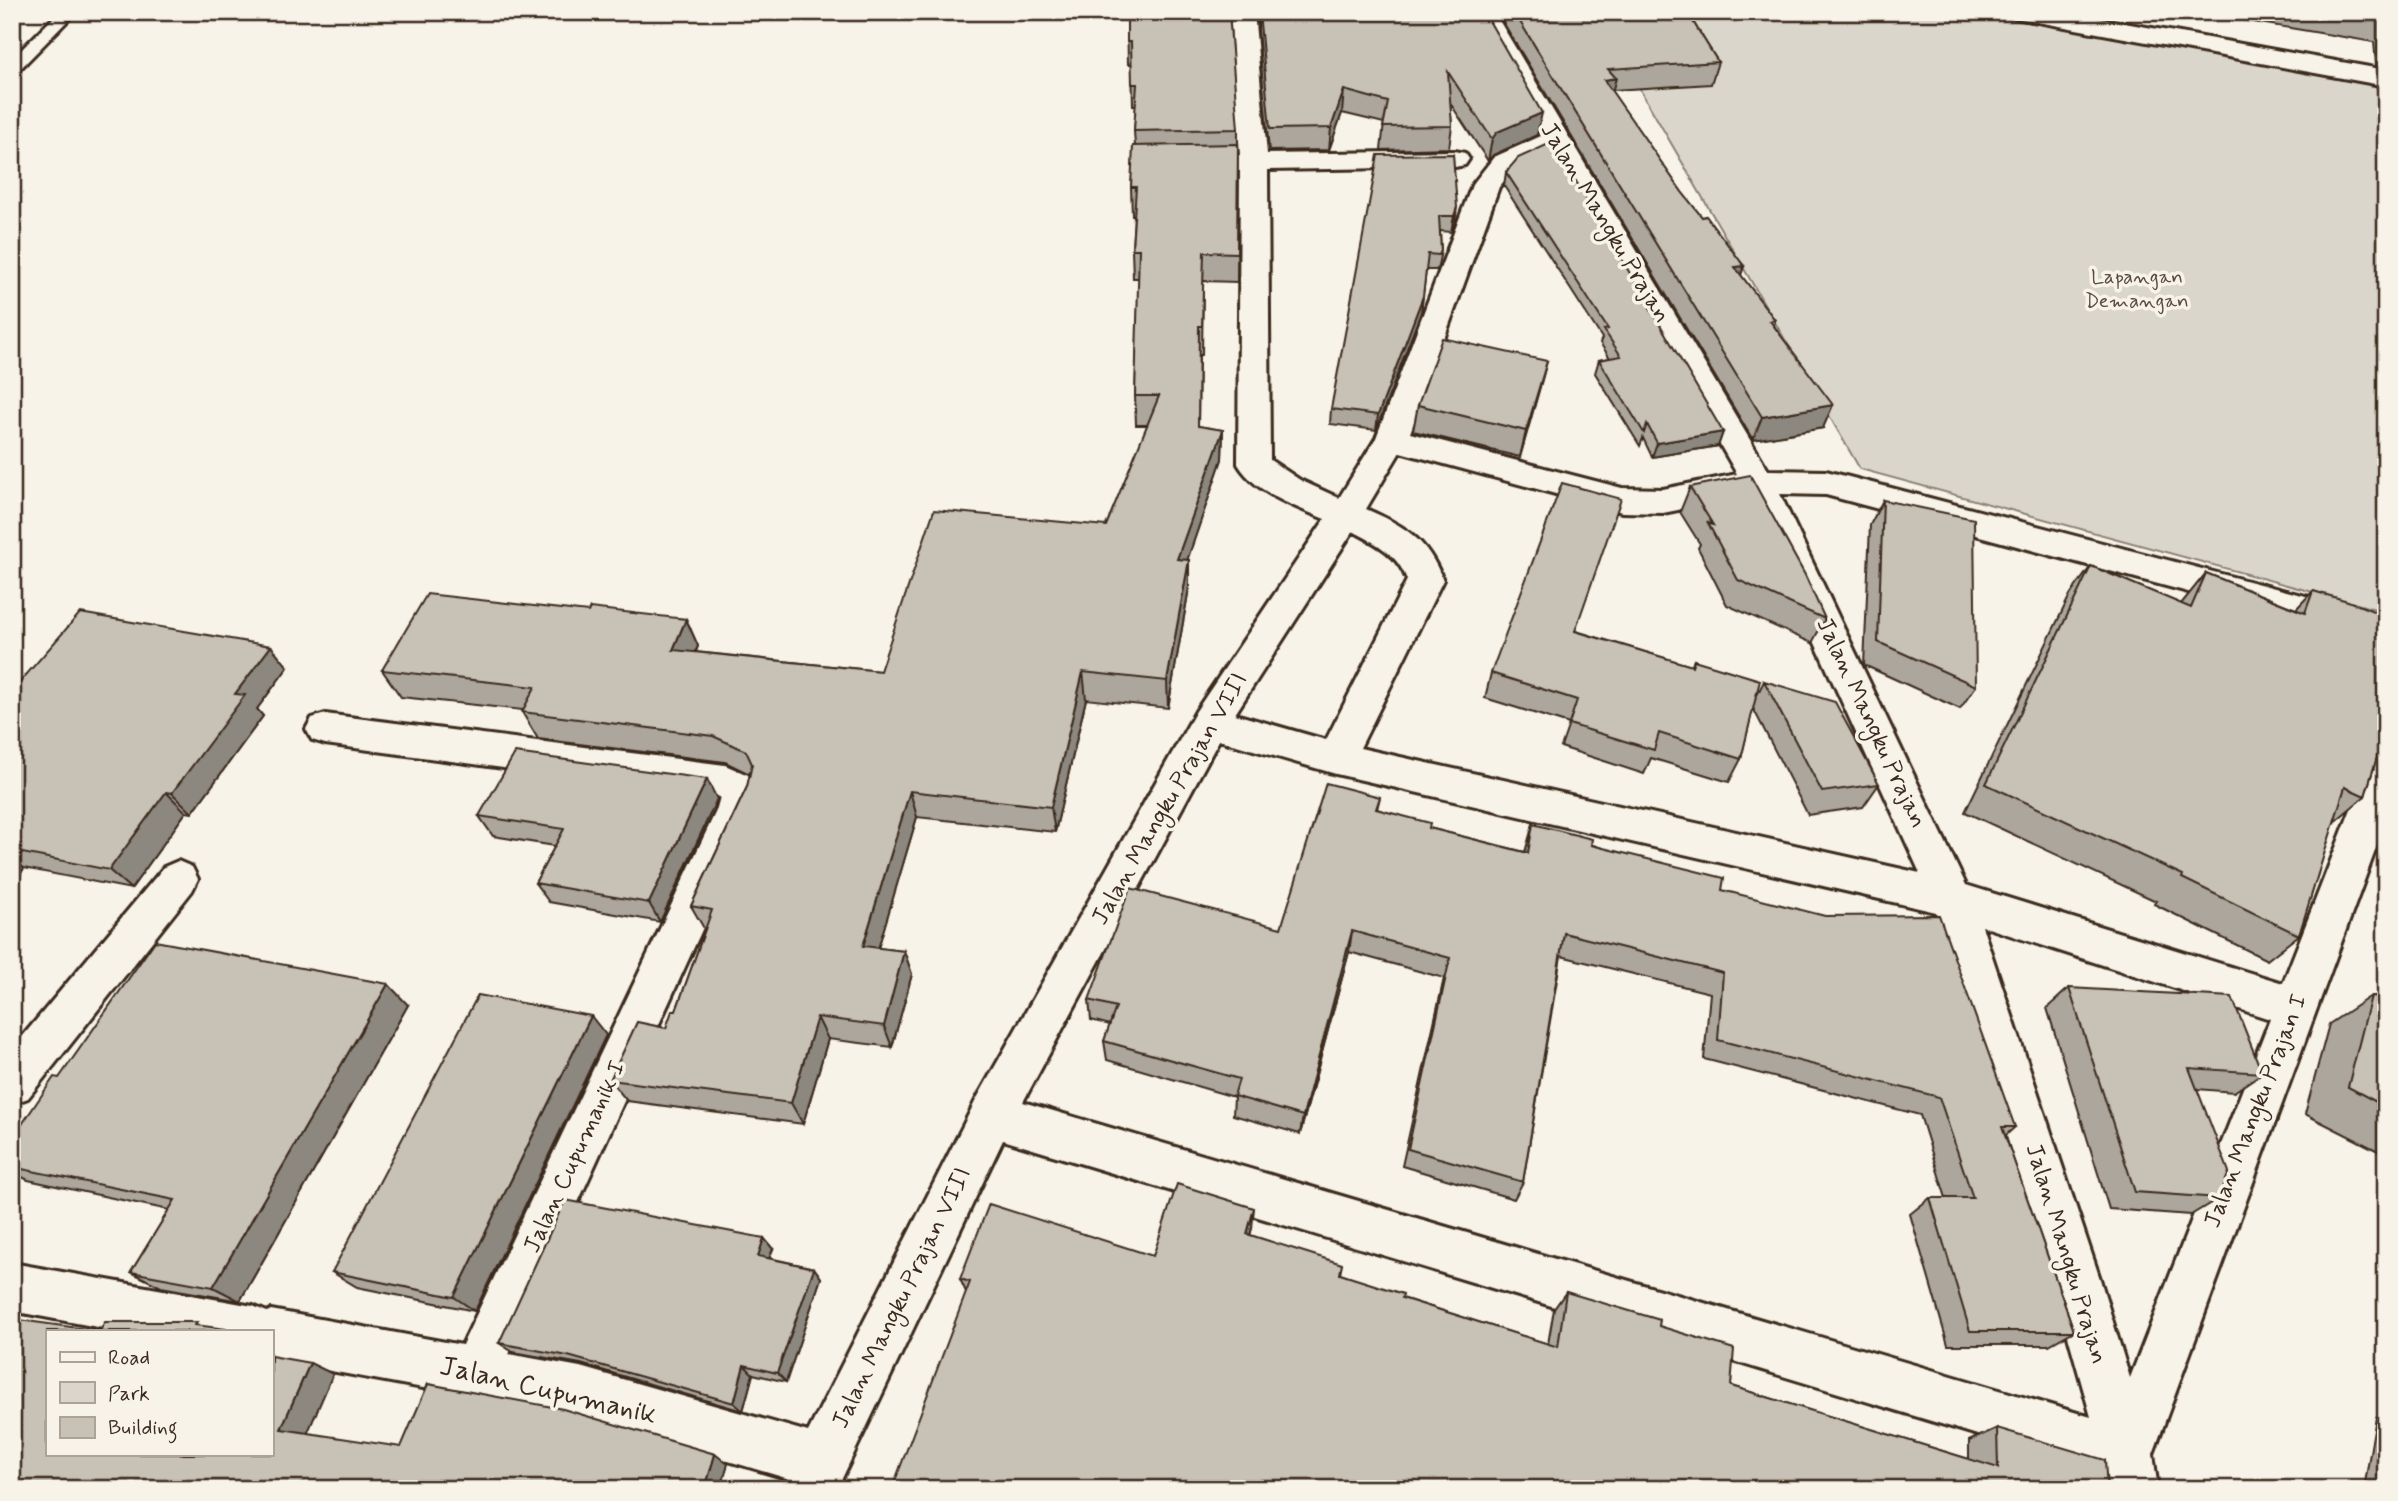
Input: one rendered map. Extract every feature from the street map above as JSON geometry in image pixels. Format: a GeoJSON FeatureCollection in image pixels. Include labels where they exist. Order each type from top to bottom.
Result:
{"type":"FeatureCollection","features":[{"type":"Feature","properties":{"kind":"street","name":"Jalan Mangku Prajan"},"geometry":{"type":"LineString","coordinates":[[1482,12],[1758,482],[1952,898],[2076,1279],[2130,1471]]}},
{"type":"Feature","properties":{"kind":"street"},"geometry":{"type":"LineString","coordinates":[[2021,12],[2386,78]]}},
{"type":"Feature","properties":{"kind":"street"},"geometry":{"type":"LineString","coordinates":[[1251,17],[1254,464],[1281,487],[1346,514],[1404,544],[1419,562],[1425,580],[1336,758]]}},
{"type":"Feature","properties":{"kind":"street","name":"Jalan Mangku Prajan VIII"},"geometry":{"type":"LineString","coordinates":[[816,1476],[992,1115],[1209,723],[1392,439],[1486,185],[1504,163],[1556,139]]}},
{"type":"Feature","properties":{"kind":"street"},"geometry":{"type":"LineString","coordinates":[[1201,163],[1455,159]]}},
{"type":"Feature","properties":{"kind":"street"},"geometry":{"type":"LineString","coordinates":[[1392,439],[1622,500],[1662,500],[1758,482],[1826,483],[2386,631]]}},
{"type":"Feature","properties":{"kind":"street"},"geometry":{"type":"LineString","coordinates":[[1209,723],[1336,758],[1952,898],[2295,1007]]}},
{"type":"Feature","properties":{"kind":"street","name":"Jalan Cupumanik I"},"geometry":{"type":"LineString","coordinates":[[325,729],[725,781],[741,789],[736,811],[475,1372]]}},
{"type":"Feature","properties":{"kind":"street","name":"Jalan Mangku Prajan I"},"geometry":{"type":"LineString","coordinates":[[2130,1471],[2295,1007],[2386,768]]}},
{"type":"Feature","properties":{"kind":"street"},"geometry":{"type":"LineString","coordinates":[[12,1083],[178,878]]}},
{"type":"Feature","properties":{"kind":"street"},"geometry":{"type":"LineString","coordinates":[[992,1115],[2130,1471]]}},
{"type":"Feature","properties":{"kind":"street"},"geometry":{"type":"LineString","coordinates":[[12,1287],[248,1330]]}},
{"type":"Feature","properties":{"kind":"street","name":"Jalan Cupumanik"},"geometry":{"type":"LineString","coordinates":[[273,1335],[580,1392],[816,1476]]}},
{"type":"Feature","properties":{"kind":"lane"},"geometry":{"type":"LineString","coordinates":[[12,68],[68,12]]}},
{"type":"Feature","properties":{"kind":"green space","name":"Lapangan Demangan"},"geometry":{"type":"Polygon","coordinates":[[[1595,12],[1992,12],[2386,85],[2386,612],[1860,469],[1595,12]]]}},
{"type":"Feature","properties":{"kind":"building"},"geometry":{"type":"Polygon","coordinates":[[[1127,12],[1229,12],[1238,129],[1134,131],[1137,84],[1132,84],[1127,12]]]}},
{"type":"Feature","properties":{"kind":"building"},"geometry":{"type":"Polygon","coordinates":[[[1259,12],[1484,12],[1542,113],[1497,132],[1492,139],[1448,72],[1452,126],[1383,127],[1388,102],[1344,90],[1331,128],[1270,129],[1259,12]]]}},
{"type":"Feature","properties":{"kind":"building"},"geometry":{"type":"Polygon","coordinates":[[[1514,12],[1687,12],[1718,62],[1608,69],[1616,78],[1604,80],[1682,192],[1702,217],[1706,216],[1744,266],[1735,267],[1775,320],[1770,321],[1833,405],[1762,417],[1514,12]]]}},
{"type":"Feature","properties":{"kind":"building"},"geometry":{"type":"Polygon","coordinates":[[[2363,12],[2386,12],[2386,16],[2363,12]]]}},
{"type":"Feature","properties":{"kind":"building"},"geometry":{"type":"Polygon","coordinates":[[[1553,142],[1723,432],[1657,443],[1647,424],[1644,433],[1599,360],[1621,356],[1604,330],[1608,329],[1506,172],[1518,158],[1553,142]]]}},
{"type":"Feature","properties":{"kind":"building"},"geometry":{"type":"Polygon","coordinates":[[[1238,144],[1237,253],[1204,252],[1202,326],[1199,326],[1198,426],[1223,430],[1177,559],[1189,560],[1167,681],[1083,672],[1051,807],[910,791],[863,946],[904,951],[884,1026],[817,1017],[791,1103],[610,1080],[637,1022],[666,1028],[672,1011],[676,1011],[712,910],[691,906],[747,787],[752,764],[746,751],[713,736],[522,712],[535,687],[382,670],[427,594],[588,612],[590,608],[686,619],[673,650],[880,671],[934,510],[1106,526],[1159,396],[1135,396],[1139,249],[1132,249],[1136,187],[1131,187],[1133,146],[1238,144]]]}},
{"type":"Feature","properties":{"kind":"building"},"geometry":{"type":"Polygon","coordinates":[[[1453,154],[1457,207],[1454,216],[1439,216],[1441,251],[1439,255],[1428,254],[1423,296],[1378,415],[1331,409],[1378,155],[1453,154]]]}},
{"type":"Feature","properties":{"kind":"building"},"geometry":{"type":"Polygon","coordinates":[[[1442,338],[1547,361],[1526,431],[1418,405],[1442,338]]]}},
{"type":"Feature","properties":{"kind":"building"},"geometry":{"type":"Polygon","coordinates":[[[1750,475],[1805,575],[1825,619],[1738,580],[1708,523],[1713,525],[1690,487],[1750,475]]]}},
{"type":"Feature","properties":{"kind":"building"},"geometry":{"type":"Polygon","coordinates":[[[1562,483],[1621,499],[1575,631],[1692,666],[1694,660],[1760,680],[1741,759],[1659,733],[1654,750],[1569,724],[1577,700],[1491,673],[1562,483]]]}},
{"type":"Feature","properties":{"kind":"building"},"geometry":{"type":"Polygon","coordinates":[[[1883,500],[1974,519],[1976,686],[1878,642],[1883,500]]]}},
{"type":"Feature","properties":{"kind":"building"},"geometry":{"type":"Polygon","coordinates":[[[2091,566],[2191,608],[2206,573],[2305,613],[2313,591],[2386,616],[2386,728],[2365,796],[2345,787],[2299,935],[2182,878],[2183,875],[1986,784],[2091,566]]]}},
{"type":"Feature","properties":{"kind":"building"},"geometry":{"type":"Polygon","coordinates":[[[80,613],[271,646],[235,694],[245,695],[172,793],[166,792],[109,870],[12,851],[12,691],[80,613]]]}},
{"type":"Feature","properties":{"kind":"building"},"geometry":{"type":"Polygon","coordinates":[[[1764,681],[1835,702],[1879,784],[1822,792],[1764,681]]]}},
{"type":"Feature","properties":{"kind":"building"},"geometry":{"type":"Polygon","coordinates":[[[515,753],[707,779],[649,903],[535,883],[564,829],[479,816],[515,753]]]}},
{"type":"Feature","properties":{"kind":"building"},"geometry":{"type":"Polygon","coordinates":[[[1326,783],[1380,797],[1376,809],[1430,823],[1429,828],[1528,853],[1533,824],[1592,839],[1591,845],[1724,878],[1722,890],[1825,916],[1939,915],[2015,1127],[2002,1127],[2074,1331],[1970,1331],[1930,1198],[1973,1198],[1939,1097],[1718,1040],[1723,973],[1564,933],[1523,1182],[1408,1149],[1450,958],[1352,931],[1303,1116],[1234,1096],[1239,1079],[1104,1041],[1116,1007],[1089,1000],[1130,888],[1281,928],[1326,783]]]}},
{"type":"Feature","properties":{"kind":"building"},"geometry":{"type":"Polygon","coordinates":[[[155,941],[388,984],[213,1287],[131,1272],[175,1200],[12,1167],[12,1139],[54,1077],[59,1078],[155,941]]]}},
{"type":"Feature","properties":{"kind":"building"},"geometry":{"type":"Polygon","coordinates":[[[2069,988],[2232,997],[2262,1073],[2189,1068],[2229,1172],[2219,1198],[2135,1192],[2069,988]]]}},
{"type":"Feature","properties":{"kind":"building"},"geometry":{"type":"Polygon","coordinates":[[[478,995],[591,1016],[454,1297],[332,1272],[478,995]]]}},
{"type":"Feature","properties":{"kind":"building"},"geometry":{"type":"Polygon","coordinates":[[[2371,996],[2386,997],[2386,1107],[2348,1087],[2371,996]]]}},
{"type":"Feature","properties":{"kind":"building"},"geometry":{"type":"Polygon","coordinates":[[[1177,1184],[1254,1208],[1247,1234],[1342,1264],[1340,1274],[1403,1294],[1402,1298],[1558,1347],[1566,1292],[1660,1320],[1659,1326],[1734,1349],[1731,1386],[1998,1468],[1997,1428],[2105,1460],[2107,1489],[892,1489],[970,1282],[960,1279],[989,1204],[1153,1256],[1177,1184]]]}},
{"type":"Feature","properties":{"kind":"building"},"geometry":{"type":"Polygon","coordinates":[[[565,1200],[764,1238],[758,1256],[814,1268],[777,1373],[744,1365],[734,1403],[568,1356],[499,1343],[565,1200]]]}},
{"type":"Feature","properties":{"kind":"building"},"geometry":{"type":"Polygon","coordinates":[[[12,1319],[93,1330],[46,1330],[46,1456],[273,1456],[273,1356],[310,1363],[281,1429],[401,1447],[428,1384],[563,1409],[715,1454],[705,1489],[12,1489],[12,1319]]]}},
{"type":"Feature","properties":{"kind":"building"},"geometry":{"type":"Polygon","coordinates":[[[105,1322],[197,1322],[195,1325],[234,1330],[101,1330],[105,1322]]]}}]}
